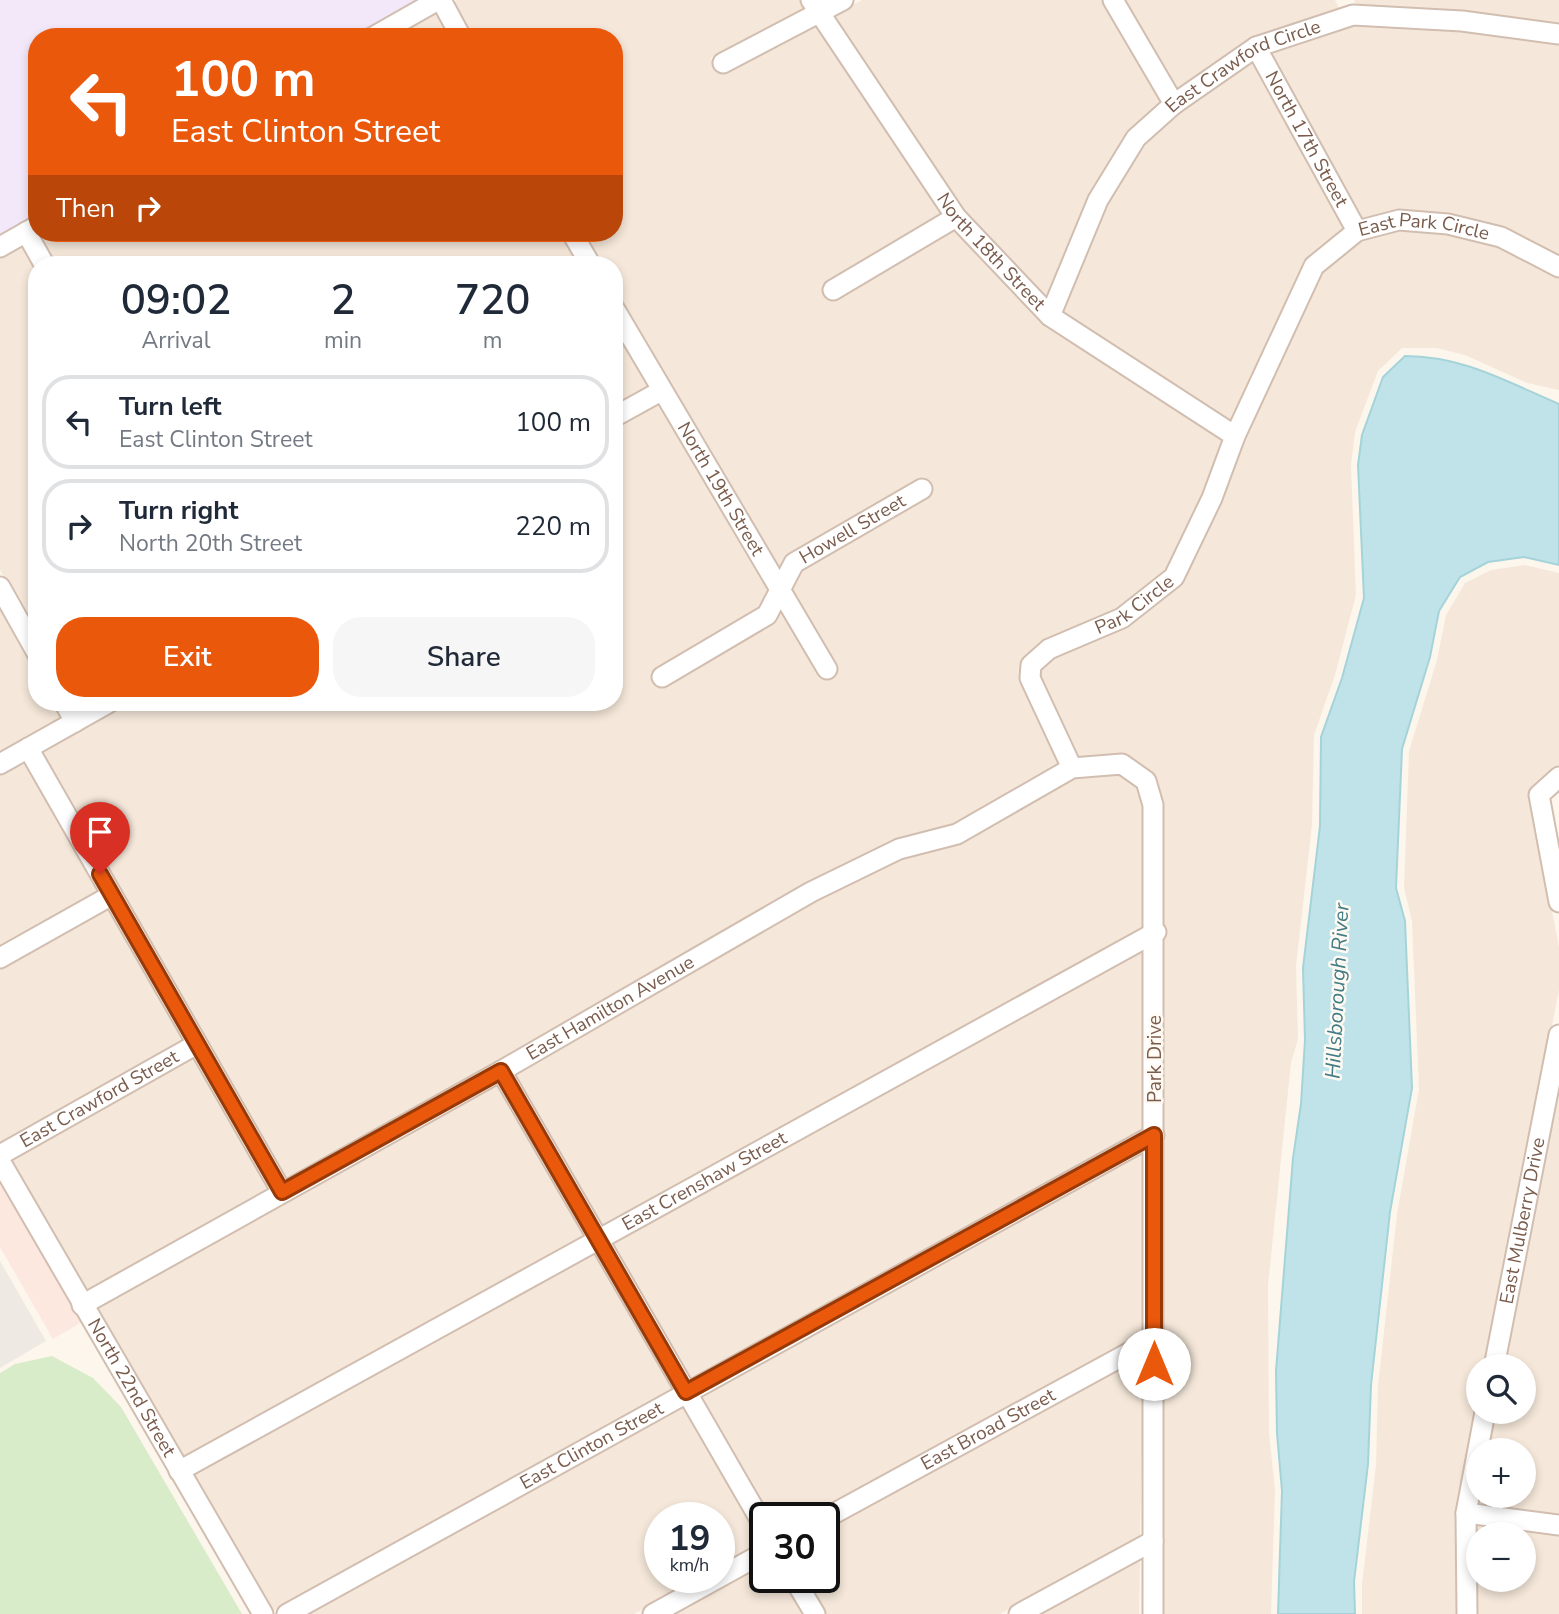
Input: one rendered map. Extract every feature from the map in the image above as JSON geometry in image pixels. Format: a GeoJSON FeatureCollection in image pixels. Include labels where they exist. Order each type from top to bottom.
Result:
{"type":"FeatureCollection","features":[{"type":"Feature","properties":{"kind":"street"},"geometry":{"type":"LineString","coordinates":[[389,28],[440,0],[456,28]]}},
{"type":"Feature","properties":{"kind":"street"},"geometry":{"type":"LineString","coordinates":[[723,63],[815,7],[843,0]]}},
{"type":"Feature","properties":{"kind":"street"},"geometry":{"type":"LineString","coordinates":[[1113,0],[1174,103]]}},
{"type":"Feature","properties":{"kind":"street","name":"North 18th Street"},"geometry":{"type":"LineString","coordinates":[[815,7],[956,217],[1050,316],[1235,436]]}},
{"type":"Feature","properties":{"kind":"street","name":"East Crawford Circle"},"geometry":{"type":"LineString","coordinates":[[1050,316],[1098,200],[1136,138],[1174,103],[1256,47],[1348,8],[1559,34]]}},
{"type":"Feature","properties":{"kind":"street","name":"North 17th Street"},"geometry":{"type":"LineString","coordinates":[[1256,47],[1357,231]]}},
{"type":"Feature","properties":{"kind":"street"},"geometry":{"type":"LineString","coordinates":[[833,290],[956,217]]}},
{"type":"Feature","properties":{"kind":"street","name":"East Park Circle"},"geometry":{"type":"LineString","coordinates":[[1235,436],[1314,266],[1357,231],[1399,220],[1448,224],[1501,237],[1559,267]]}},
{"type":"Feature","properties":{"kind":"street"},"geometry":{"type":"LineString","coordinates":[[0,247],[28,231]]}},
{"type":"Feature","properties":{"kind":"street","name":"North 19th Street"},"geometry":{"type":"LineString","coordinates":[[623,324],[827,669]]}},
{"type":"Feature","properties":{"kind":"street"},"geometry":{"type":"LineString","coordinates":[[623,412],[661,391]]}},
{"type":"Feature","properties":{"kind":"street","name":"Park Circle"},"geometry":{"type":"LineString","coordinates":[[1072,768],[1030,678],[1031,664],[1049,649],[1122,618],[1174,577],[1212,498],[1235,436]]}},
{"type":"Feature","properties":{"kind":"street","name":"Howell Street"},"geometry":{"type":"LineString","coordinates":[[662,677],[767,615],[794,562],[922,489]]}},
{"type":"Feature","properties":{"kind":"street"},"geometry":{"type":"LineString","coordinates":[[0,587],[28,637]]}},
{"type":"Feature","properties":{"kind":"street"},"geometry":{"type":"LineString","coordinates":[[69,711],[75,722]]}},
{"type":"Feature","properties":{"kind":"street"},"geometry":{"type":"LineString","coordinates":[[0,764],[94,711]]}},
{"type":"Feature","properties":{"kind":"street"},"geometry":{"type":"LineString","coordinates":[[28,748],[282,1192]]}},
{"type":"Feature","properties":{"kind":"street","name":"Park Drive"},"geometry":{"type":"LineString","coordinates":[[1072,768],[1122,764],[1146,781],[1153,805],[1156,932],[1153,1614]]}},
{"type":"Feature","properties":{"kind":"street","name":"East Hamilton Avenue"},"geometry":{"type":"LineString","coordinates":[[82,1305],[501,1071],[811,892],[899,849],[957,834],[1072,768]]}},
{"type":"Feature","properties":{"kind":"street"},"geometry":{"type":"LineString","coordinates":[[1559,777],[1539,795],[1559,902]]}},
{"type":"Feature","properties":{"kind":"street"},"geometry":{"type":"LineString","coordinates":[[0,958],[112,895]]}},
{"type":"Feature","properties":{"kind":"street","name":"East Crenshaw Street"},"geometry":{"type":"LineString","coordinates":[[179,1471],[1156,932]]}},
{"type":"Feature","properties":{"kind":"street","name":"East Mulberry Drive"},"geometry":{"type":"LineString","coordinates":[[1497,1354],[1559,1035]]}},
{"type":"Feature","properties":{"kind":"street","name":"East Crawford Street"},"geometry":{"type":"LineString","coordinates":[[0,1155],[197,1044]]}},
{"type":"Feature","properties":{"kind":"street"},"geometry":{"type":"LineString","coordinates":[[501,1071],[750,1502]]}},
{"type":"Feature","properties":{"kind":"street","name":"East Clinton Street"},"geometry":{"type":"LineString","coordinates":[[287,1614],[1154,1135]]}},
{"type":"Feature","properties":{"kind":"street","name":"North 22nd Street"},"geometry":{"type":"LineString","coordinates":[[0,1161],[263,1614]]}},
{"type":"Feature","properties":{"kind":"street","name":"East Broad Street"},"geometry":{"type":"LineString","coordinates":[[840,1510],[1154,1339]]}},
{"type":"Feature","properties":{"kind":"street"},"geometry":{"type":"LineString","coordinates":[[1466,1614],[1466,1513],[1483,1424]]}},
{"type":"Feature","properties":{"kind":"street"},"geometry":{"type":"LineString","coordinates":[[1466,1513],[1559,1525]]}},
{"type":"Feature","properties":{"kind":"street"},"geometry":{"type":"LineString","coordinates":[[1019,1614],[1153,1541]]}},
{"type":"Feature","properties":{"kind":"street"},"geometry":{"type":"LineString","coordinates":[[653,1614],[749,1561]]}},
{"type":"Feature","properties":{"kind":"street"},"geometry":{"type":"LineString","coordinates":[[803,1593],[815,1614]]}},
{"type":"Feature","properties":{"kind":"shaded area"},"geometry":{"type":"Polygon","coordinates":[[[0,0],[415,0],[417,3],[374,28],[28,28],[28,225],[0,241],[0,0]]]}},
{"type":"Feature","properties":{"kind":"shaded area"},"geometry":{"type":"Polygon","coordinates":[[[457,0],[802,0],[807,9],[711,58],[719,74],[817,25],[944,214],[821,286],[830,302],[955,229],[1039,320],[1224,440],[1204,494],[1167,571],[1117,610],[1045,641],[1025,657],[1023,663],[1061,763],[953,825],[496,1063],[285,1180],[40,753],[114,711],[623,711],[623,423],[659,403],[770,588],[760,609],[650,673],[659,688],[771,624],[781,607],[824,681],[838,673],[790,589],[800,570],[933,492],[924,477],[789,554],[779,571],[623,306],[623,256],[594,256],[586,242],[623,242],[623,28],[466,28],[452,3],[457,0]]]}},
{"type":"Feature","properties":{"kind":"shaded area"},"geometry":{"type":"Polygon","coordinates":[[[862,0],[1104,0],[1163,101],[1047,301],[963,212],[831,17],[862,0]]]}},
{"type":"Feature","properties":{"kind":"shaded area"},"geometry":{"type":"Polygon","coordinates":[[[1123,0],[1335,0],[1340,10],[1259,35],[1176,91],[1123,0]]]}},
{"type":"Feature","properties":{"kind":"shaded area"},"geometry":{"type":"Polygon","coordinates":[[[1354,0],[1559,0],[1559,25],[1357,7],[1354,0]]]}},
{"type":"Feature","properties":{"kind":"shaded area"},"geometry":{"type":"Polygon","coordinates":[[[438,11],[447,28],[408,28],[438,11]]]}},
{"type":"Feature","properties":{"kind":"shaded area"},"geometry":{"type":"Polygon","coordinates":[[[1355,25],[1462,31],[1559,43],[1559,257],[1503,229],[1361,221],[1269,53],[1355,25]]]}},
{"type":"Feature","properties":{"kind":"shaded area"},"geometry":{"type":"Polygon","coordinates":[[[1254,60],[1346,228],[1231,424],[1061,313],[1106,204],[1142,144],[1179,111],[1254,60]]]}},
{"type":"Feature","properties":{"kind":"shaded area"},"geometry":{"type":"Polygon","coordinates":[[[1401,229],[1448,232],[1498,246],[1559,277],[1559,390],[1527,383],[1465,355],[1436,348],[1402,348],[1378,371],[1355,432],[1351,465],[1356,595],[1335,675],[1314,735],[1312,825],[1296,966],[1298,1039],[1291,1063],[1268,1285],[1269,1433],[1275,1490],[1271,1614],[1161,1614],[1161,1546],[1164,1545],[1161,1539],[1163,1345],[1166,1343],[1163,1337],[1164,938],[1167,936],[1164,930],[1162,805],[1154,779],[1077,758],[1039,677],[1039,670],[1054,657],[1179,585],[1321,272],[1361,240],[1401,229]]]}},
{"type":"Feature","properties":{"kind":"shaded area"},"geometry":{"type":"Polygon","coordinates":[[[41,242],[567,242],[575,256],[49,256],[41,242]]]}},
{"type":"Feature","properties":{"kind":"shaded area"},"geometry":{"type":"Polygon","coordinates":[[[23,244],[30,256],[28,620],[0,570],[0,258],[23,244]]]}},
{"type":"Feature","properties":{"kind":"shaded area"},"geometry":{"type":"Polygon","coordinates":[[[623,341],[649,387],[623,401],[623,341]]]}},
{"type":"Feature","properties":{"kind":"shaded area"},"geometry":{"type":"Polygon","coordinates":[[[1525,565],[1559,573],[1559,765],[1533,788],[1530,796],[1559,947],[1559,990],[1488,1354],[1466,1354],[1466,1424],[1474,1424],[1471,1438],[1466,1438],[1466,1461],[1457,1503],[1458,1614],[1362,1614],[1362,1584],[1376,1465],[1378,1386],[1397,1214],[1419,1089],[1412,921],[1404,888],[1409,751],[1437,660],[1446,615],[1465,583],[1491,570],[1525,565]]]}},
{"type":"Feature","properties":{"kind":"shaded area"},"geometry":{"type":"Polygon","coordinates":[[[0,604],[28,654],[28,711],[59,711],[63,718],[0,754],[0,604]]]}},
{"type":"Feature","properties":{"kind":"shaded area"},"geometry":{"type":"Polygon","coordinates":[[[25,761],[100,892],[0,947],[0,775],[25,761]]]}},
{"type":"Feature","properties":{"kind":"shaded area"},"geometry":{"type":"Polygon","coordinates":[[[1120,773],[1139,787],[1145,805],[1147,926],[600,1227],[513,1075],[816,900],[1076,777],[1120,773]]]}},
{"type":"Feature","properties":{"kind":"shaded area"},"geometry":{"type":"Polygon","coordinates":[[[110,908],[185,1040],[0,1144],[0,968],[110,908]]]}},
{"type":"Feature","properties":{"kind":"shaded area"},"geometry":{"type":"Polygon","coordinates":[[[1147,948],[1146,1129],[689,1380],[609,1243],[1147,948]]]}},
{"type":"Feature","properties":{"kind":"shaded area"},"geometry":{"type":"Polygon","coordinates":[[[195,1056],[271,1188],[85,1293],[9,1161],[195,1056]]]}},
{"type":"Feature","properties":{"kind":"shaded area"},"geometry":{"type":"Polygon","coordinates":[[[1559,1081],[1559,1514],[1555,1516],[1498,1508],[1536,1508],[1536,1438],[1489,1438],[1492,1424],[1536,1424],[1536,1354],[1506,1354],[1559,1081]]]}},
{"type":"Feature","properties":{"kind":"shaded area"},"geometry":{"type":"Polygon","coordinates":[[[498,1083],[585,1234],[182,1459],[94,1309],[498,1083]]]}},
{"type":"Feature","properties":{"kind":"shaded area"},"geometry":{"type":"Polygon","coordinates":[[[1146,1151],[1144,1334],[836,1502],[759,1502],[698,1396],[1146,1151]]]}},
{"type":"Feature","properties":{"kind":"shaded area"},"geometry":{"type":"Polygon","coordinates":[[[0,1178],[82,1322],[53,1339],[0,1247],[0,1178]]]}},
{"type":"Feature","properties":{"kind":"shaded area"},"geometry":{"type":"Polygon","coordinates":[[[594,1251],[674,1388],[271,1612],[191,1475],[594,1251]]]}},
{"type":"Feature","properties":{"kind":"shaded area"},"geometry":{"type":"Polygon","coordinates":[[[0,1261],[46,1341],[0,1368],[0,1261]]]}},
{"type":"Feature","properties":{"kind":"shaded area"},"geometry":{"type":"Polygon","coordinates":[[[1144,1355],[1140,1537],[1000,1614],[824,1614],[812,1593],[840,1593],[840,1521],[1144,1355]]]}},
{"type":"Feature","properties":{"kind":"shaded area"},"geometry":{"type":"Polygon","coordinates":[[[684,1404],[749,1516],[749,1550],[735,1558],[735,1502],[644,1502],[644,1593],[672,1593],[634,1614],[306,1614],[684,1404]]]}},
{"type":"Feature","properties":{"kind":"shaded area"},"geometry":{"type":"Polygon","coordinates":[[[1536,1531],[1559,1534],[1559,1614],[1475,1614],[1475,1592],[1536,1592],[1536,1531]]]}},
{"type":"Feature","properties":{"kind":"shaded area"},"geometry":{"type":"Polygon","coordinates":[[[1140,1558],[1139,1614],[1039,1614],[1140,1558]]]}},
{"type":"Feature","properties":{"kind":"shaded area"},"geometry":{"type":"Polygon","coordinates":[[[749,1572],[749,1593],[793,1593],[805,1614],[673,1614],[711,1593],[735,1593],[735,1580],[749,1572]]]}},
{"type":"Feature","properties":{"kind":"green space"},"geometry":{"type":"Polygon","coordinates":[[[52,1356],[93,1378],[121,1407],[242,1614],[0,1614],[0,1373],[15,1364],[52,1356]]]}},
{"type":"Feature","properties":{"kind":"water","name":"Hillsborough River"},"geometry":{"type":"Polygon","coordinates":[[[1405,356],[1466,365],[1559,404],[1559,565],[1524,557],[1488,562],[1460,577],[1439,611],[1430,657],[1402,749],[1396,888],[1405,921],[1412,1088],[1390,1212],[1371,1385],[1368,1464],[1354,1582],[1355,1614],[1278,1614],[1282,1491],[1276,1371],[1293,1158],[1301,1104],[1305,1040],[1303,968],[1320,826],[1321,737],[1342,678],[1364,598],[1358,465],[1362,435],[1383,377],[1405,356]]]}},
{"type":"Feature","properties":{"kind":"route"},"geometry":{"type":"LineString","coordinates":[[100,874],[282,1192],[501,1071],[686,1392],[1154,1135],[1154,1364]]}}]}
